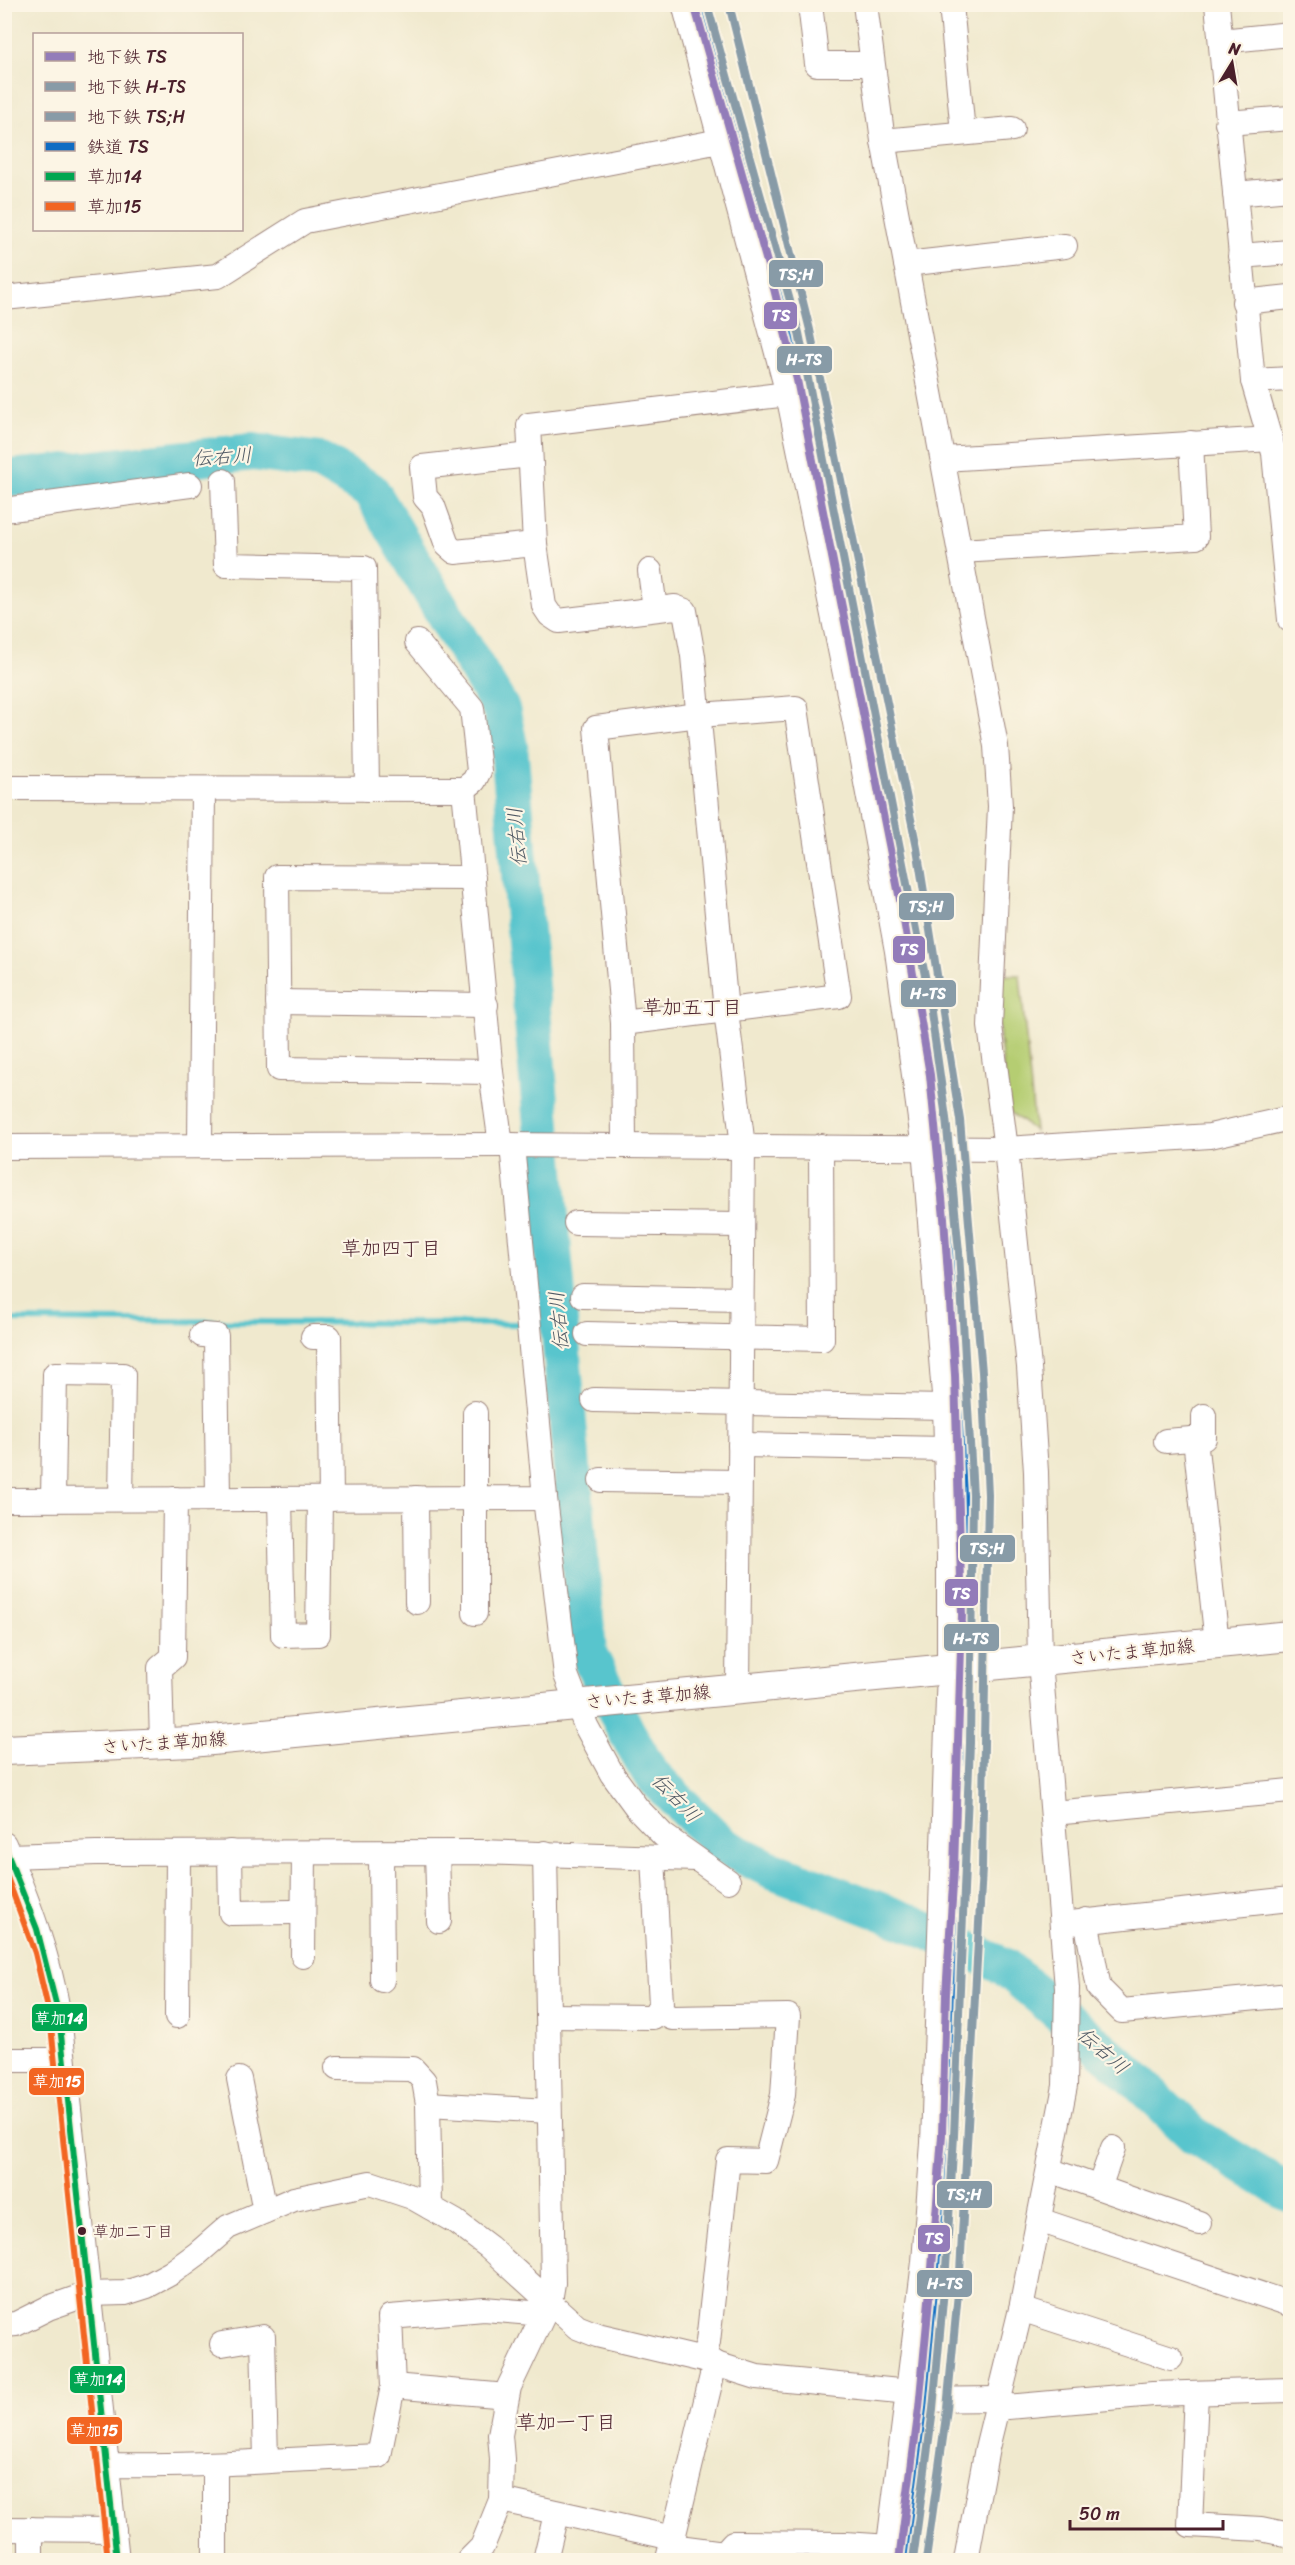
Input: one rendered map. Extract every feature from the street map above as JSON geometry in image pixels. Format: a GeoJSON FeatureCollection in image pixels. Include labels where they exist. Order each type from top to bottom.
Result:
{"type":"FeatureCollection","features":[{"type":"Feature","properties":{"kind":"main road","name":"さいたま草加線"},"geometry":{"type":"LineString","coordinates":[[4,1750],[162,1743],[442,1719],[575,1704],[1290,1636]]}},
{"type":"Feature","properties":{"kind":"street"},"geometry":{"type":"LineString","coordinates":[[501,2500],[671,2548],[724,2553],[733,2543],[845,2544],[889,2554],[924,2262],[933,2143],[938,2044],[933,1960],[940,1911],[949,1669],[945,1407],[924,1148],[895,940],[855,723],[788,394],[684,4]]}},
{"type":"Feature","properties":{"kind":"street"},"geometry":{"type":"LineString","coordinates":[[810,4],[817,64],[872,64]]}},
{"type":"Feature","properties":{"kind":"street"},"geometry":{"type":"LineString","coordinates":[[865,4],[883,141],[996,746],[1000,806],[990,1026],[1006,1149],[1030,1388],[1036,1472],[1040,1660],[1053,1813],[1075,1922],[1099,1988],[1122,2011],[1290,1995]]}},
{"type":"Feature","properties":{"kind":"street"},"geometry":{"type":"LineString","coordinates":[[951,4],[963,133]]}},
{"type":"Feature","properties":{"kind":"street"},"geometry":{"type":"LineString","coordinates":[[1217,4],[1253,381],[1271,439],[1290,617]]}},
{"type":"Feature","properties":{"kind":"street"},"geometry":{"type":"LineString","coordinates":[[1221,41],[1290,34]]}},
{"type":"Feature","properties":{"kind":"street"},"geometry":{"type":"LineString","coordinates":[[1227,123],[1290,118]]}},
{"type":"Feature","properties":{"kind":"street"},"geometry":{"type":"LineString","coordinates":[[883,141],[1012,129]]}},
{"type":"Feature","properties":{"kind":"street"},"geometry":{"type":"LineString","coordinates":[[4,298],[218,276],[305,221],[720,141]]}},
{"type":"Feature","properties":{"kind":"street"},"geometry":{"type":"LineString","coordinates":[[1235,194],[1290,189]]}},
{"type":"Feature","properties":{"kind":"street"},"geometry":{"type":"LineString","coordinates":[[906,264],[1065,246]]}},
{"type":"Feature","properties":{"kind":"street"},"geometry":{"type":"LineString","coordinates":[[1240,256],[1290,252]]}},
{"type":"Feature","properties":{"kind":"street"},"geometry":{"type":"LineString","coordinates":[[1244,302],[1290,297]]}},
{"type":"Feature","properties":{"kind":"street"},"geometry":{"type":"LineString","coordinates":[[1253,381],[1290,379]]}},
{"type":"Feature","properties":{"kind":"street"},"geometry":{"type":"LineString","coordinates":[[738,1689],[743,1146],[726,1011],[693,656],[685,611],[675,607],[559,621],[550,615],[544,606],[535,544],[528,425],[788,394]]}},
{"type":"Feature","properties":{"kind":"street"},"geometry":{"type":"LineString","coordinates":[[943,459],[1271,439]]}},
{"type":"Feature","properties":{"kind":"street"},"geometry":{"type":"LineString","coordinates":[[960,550],[1196,537],[1191,443]]}},
{"type":"Feature","properties":{"kind":"street"},"geometry":{"type":"LineString","coordinates":[[530,455],[422,467],[425,496],[433,506],[447,545],[455,552],[535,544]]}},
{"type":"Feature","properties":{"kind":"street"},"geometry":{"type":"LineString","coordinates":[[223,481],[226,565],[364,568],[367,789]]}},
{"type":"Feature","properties":{"kind":"street"},"geometry":{"type":"LineString","coordinates":[[4,510],[190,485]]}},
{"type":"Feature","properties":{"kind":"street"},"geometry":{"type":"LineString","coordinates":[[650,571],[655,609]]}},
{"type":"Feature","properties":{"kind":"street"},"geometry":{"type":"LineString","coordinates":[[4,788],[465,789],[474,781],[479,771],[476,724],[472,708],[463,694],[417,642]]}},
{"type":"Feature","properties":{"kind":"street"},"geometry":{"type":"LineString","coordinates":[[623,1023],[839,996],[796,708],[699,715],[596,728],[623,1023],[624,1146]]}},
{"type":"Feature","properties":{"kind":"street"},"geometry":{"type":"LineString","coordinates":[[200,1146],[203,789]]}},
{"type":"Feature","properties":{"kind":"street"},"geometry":{"type":"LineString","coordinates":[[465,789],[491,1072],[511,1145],[545,1498],[566,1675],[575,1704],[612,1774],[637,1808],[663,1835],[728,1881]]}},
{"type":"Feature","properties":{"kind":"street"},"geometry":{"type":"LineString","coordinates":[[473,878],[277,877],[279,1069],[491,1072]]}},
{"type":"Feature","properties":{"kind":"street"},"geometry":{"type":"LineString","coordinates":[[278,1002],[486,1005]]}},
{"type":"Feature","properties":{"kind":"street"},"geometry":{"type":"LineString","coordinates":[[4,1147],[511,1145],[1006,1149],[1210,1136],[1290,1118]]}},
{"type":"Feature","properties":{"kind":"street"},"geometry":{"type":"LineString","coordinates":[[587,1334],[822,1339],[821,1146]]}},
{"type":"Feature","properties":{"kind":"street"},"geometry":{"type":"LineString","coordinates":[[576,1223],[741,1225]]}},
{"type":"Feature","properties":{"kind":"street"},"geometry":{"type":"LineString","coordinates":[[583,1296],[741,1299]]}},
{"type":"Feature","properties":{"kind":"street"},"geometry":{"type":"LineString","coordinates":[[202,1335],[216,1336],[218,1499]]}},
{"type":"Feature","properties":{"kind":"street"},"geometry":{"type":"LineString","coordinates":[[279,1499],[283,1635],[318,1634],[325,1499],[328,1337],[314,1337]]}},
{"type":"Feature","properties":{"kind":"street"},"geometry":{"type":"LineString","coordinates":[[53,1500],[55,1374],[123,1375],[121,1499]]}},
{"type":"Feature","properties":{"kind":"street"},"geometry":{"type":"LineString","coordinates":[[594,1400],[945,1407]]}},
{"type":"Feature","properties":{"kind":"street"},"geometry":{"type":"LineString","coordinates":[[475,1413],[475,1613]]}},
{"type":"Feature","properties":{"kind":"street"},"geometry":{"type":"LineString","coordinates":[[1166,1441],[1204,1438],[1204,1416]]}},
{"type":"Feature","properties":{"kind":"street"},"geometry":{"type":"LineString","coordinates":[[1195,1439],[1216,1643]]}},
{"type":"Feature","properties":{"kind":"street"},"geometry":{"type":"LineString","coordinates":[[741,1446],[946,1449]]}},
{"type":"Feature","properties":{"kind":"street"},"geometry":{"type":"LineString","coordinates":[[601,1480],[739,1482]]}},
{"type":"Feature","properties":{"kind":"street"},"geometry":{"type":"LineString","coordinates":[[416,1498],[417,1602]]}},
{"type":"Feature","properties":{"kind":"street"},"geometry":{"type":"LineString","coordinates":[[4,1500],[545,1498]]}},
{"type":"Feature","properties":{"kind":"street"},"geometry":{"type":"LineString","coordinates":[[162,1743],[160,1668],[173,1657],[174,1499]]}},
{"type":"Feature","properties":{"kind":"street"},"geometry":{"type":"LineString","coordinates":[[1053,1813],[1290,1791]]}},
{"type":"Feature","properties":{"kind":"street"},"geometry":{"type":"LineString","coordinates":[[117,2560],[53,1983],[42,1942],[7,1850],[178,1853],[545,1853],[696,1859]]}},
{"type":"Feature","properties":{"kind":"street"},"geometry":{"type":"LineString","coordinates":[[230,1852],[231,1913],[292,1912]]}},
{"type":"Feature","properties":{"kind":"street"},"geometry":{"type":"LineString","coordinates":[[177,2016],[178,1853]]}},
{"type":"Feature","properties":{"kind":"street"},"geometry":{"type":"LineString","coordinates":[[303,1956],[304,1853]]}},
{"type":"Feature","properties":{"kind":"street"},"geometry":{"type":"LineString","coordinates":[[438,1853],[439,1921]]}},
{"type":"Feature","properties":{"kind":"street"},"geometry":{"type":"LineString","coordinates":[[469,2560],[482,2547],[501,2500],[500,2435],[509,2387],[547,2308],[553,2283],[545,1853]]}},
{"type":"Feature","properties":{"kind":"street"},"geometry":{"type":"LineString","coordinates":[[381,1854],[382,1980]]}},
{"type":"Feature","properties":{"kind":"street"},"geometry":{"type":"LineString","coordinates":[[548,2016],[653,2017],[657,2011],[661,2004],[653,1858]]}},
{"type":"Feature","properties":{"kind":"street"},"geometry":{"type":"LineString","coordinates":[[1075,1922],[1290,1899]]}},
{"type":"Feature","properties":{"kind":"street"},"geometry":{"type":"LineString","coordinates":[[966,2560],[998,2404],[1021,2310],[1065,2086],[1067,1988],[1075,1922]]}},
{"type":"Feature","properties":{"kind":"street"},"geometry":{"type":"LineString","coordinates":[[657,2011],[672,2018],[788,2016],[783,2095],[765,2161],[728,2160],[708,2342],[709,2361],[671,2548]]}},
{"type":"Feature","properties":{"kind":"street"},"geometry":{"type":"LineString","coordinates":[[4,2060],[63,2060]]}},
{"type":"Feature","properties":{"kind":"street"},"geometry":{"type":"LineString","coordinates":[[337,2068],[413,2069],[424,2082],[428,2103],[430,2207]]}},
{"type":"Feature","properties":{"kind":"street"},"geometry":{"type":"LineString","coordinates":[[239,2079],[265,2211]]}},
{"type":"Feature","properties":{"kind":"street"},"geometry":{"type":"LineString","coordinates":[[428,2103],[548,2110]]}},
{"type":"Feature","properties":{"kind":"street"},"geometry":{"type":"LineString","coordinates":[[1099,2188],[1113,2148]]}},
{"type":"Feature","properties":{"kind":"street"},"geometry":{"type":"LineString","coordinates":[[1048,2170],[1199,2223]]}},
{"type":"Feature","properties":{"kind":"street"},"geometry":{"type":"LineString","coordinates":[[4,2325],[16,2324],[48,2308],[88,2294],[125,2293],[147,2286],[171,2273],[228,2227],[294,2199],[370,2183],[412,2197],[456,2222],[481,2241],[547,2308],[577,2327],[597,2335],[709,2361],[757,2377],[908,2396],[998,2404],[1153,2394],[1290,2390]]}},
{"type":"Feature","properties":{"kind":"street"},"geometry":{"type":"LineString","coordinates":[[1039,2220],[1290,2304]]}},
{"type":"Feature","properties":{"kind":"street"},"geometry":{"type":"LineString","coordinates":[[107,2465],[215,2465],[266,2460],[379,2456],[393,2385],[390,2317],[484,2309],[547,2308]]}},
{"type":"Feature","properties":{"kind":"street"},"geometry":{"type":"LineString","coordinates":[[1021,2310],[1171,2358]]}},
{"type":"Feature","properties":{"kind":"street"},"geometry":{"type":"LineString","coordinates":[[222,2344],[263,2337],[266,2460]]}},
{"type":"Feature","properties":{"kind":"street"},"geometry":{"type":"LineString","coordinates":[[393,2385],[507,2396]]}},
{"type":"Feature","properties":{"kind":"street"},"geometry":{"type":"LineString","coordinates":[[1196,2394],[1190,2525],[1261,2529],[1290,2535]]}},
{"type":"Feature","properties":{"kind":"street"},"geometry":{"type":"LineString","coordinates":[[215,2465],[215,2560]]}},
{"type":"Feature","properties":{"kind":"street"},"geometry":{"type":"LineString","coordinates":[[545,2560],[556,2514]]}},
{"type":"Feature","properties":{"kind":"street"},"geometry":{"type":"LineString","coordinates":[[4,2529],[114,2530]]}},
{"type":"Feature","properties":{"kind":"street"},"geometry":{"type":"LineString","coordinates":[[31,2560],[32,2529]]}},
{"type":"Feature","properties":{"kind":"green space"},"geometry":{"type":"Polygon","coordinates":[[[1002,975],[1020,975],[1035,1131],[1010,1112],[999,1025],[1002,975]]]}},
{"type":"Feature","properties":{"kind":"waterway","name":"伝右川"},"geometry":{"type":"LineString","coordinates":[[4,479],[253,452],[320,461],[371,491],[501,709],[509,746],[588,1653],[626,1731],[651,1774],[723,1846],[770,1869],[914,1924],[1005,1967],[1118,2063],[1194,2135],[1290,2194]]}},
{"type":"Feature","properties":{"kind":"waterway"},"geometry":{"type":"LineString","coordinates":[[4,1320],[523,1324]]}},
{"type":"Feature","properties":{"kind":"waterway"},"geometry":{"type":"LineString","coordinates":[[533,1324],[561,1324]]}},
{"type":"Feature","properties":{"kind":"metro line","name":"TS"},"geometry":{"type":"LineString","coordinates":[[694,4],[770,273],[797,380],[903,915],[930,1075],[944,1218],[955,1375],[962,1615],[954,1869],[946,1994],[942,2135],[932,2268],[919,2408],[899,2560]]}},
{"type":"Feature","properties":{"kind":"metro line","name":"H-TS"},"geometry":{"type":"LineString","coordinates":[[707,4],[799,333],[928,991],[946,1118],[959,1252],[973,1495],[970,1743],[954,2136],[946,2268],[933,2409],[913,2560]]}},
{"type":"Feature","properties":{"kind":"metro line","name":"TS;H"},"geometry":{"type":"LineString","coordinates":[[729,4],[810,330],[917,848],[960,1120],[982,1372],[988,1495],[982,1868],[960,2272],[947,2409],[926,2560]]}},
{"type":"Feature","properties":{"kind":"rail line","name":"TS"},"geometry":{"type":"LineString","coordinates":[[698,6],[790,335],[919,992],[937,1119],[950,1253],[964,1495],[961,1743],[945,2136],[937,2267],[924,2408],[904,2559]]}},
{"type":"Feature","properties":{"kind":"transit line","name":"草加14"},"geometry":{"type":"LineString","coordinates":[[4,1845],[37,1929],[59,2016],[117,2560]]}},
{"type":"Feature","properties":{"kind":"transit line","name":"草加15"},"geometry":{"type":"LineString","coordinates":[[4,1869],[35,1953],[50,2017],[108,2560]]}},
{"type":"Feature","properties":{"kind":"place","name":"草加二丁目"},"geometry":{"type":"Point","coordinates":[82,2231]}},
{"type":"Feature","properties":{"kind":"district","name":"草加五丁目"},"geometry":{"type":"Point","coordinates":[692,1007]}},
{"type":"Feature","properties":{"kind":"district","name":"草加四丁目"},"geometry":{"type":"Point","coordinates":[391,1248]}},
{"type":"Feature","properties":{"kind":"district","name":"草加一丁目"},"geometry":{"type":"Point","coordinates":[566,2422]}}]}
